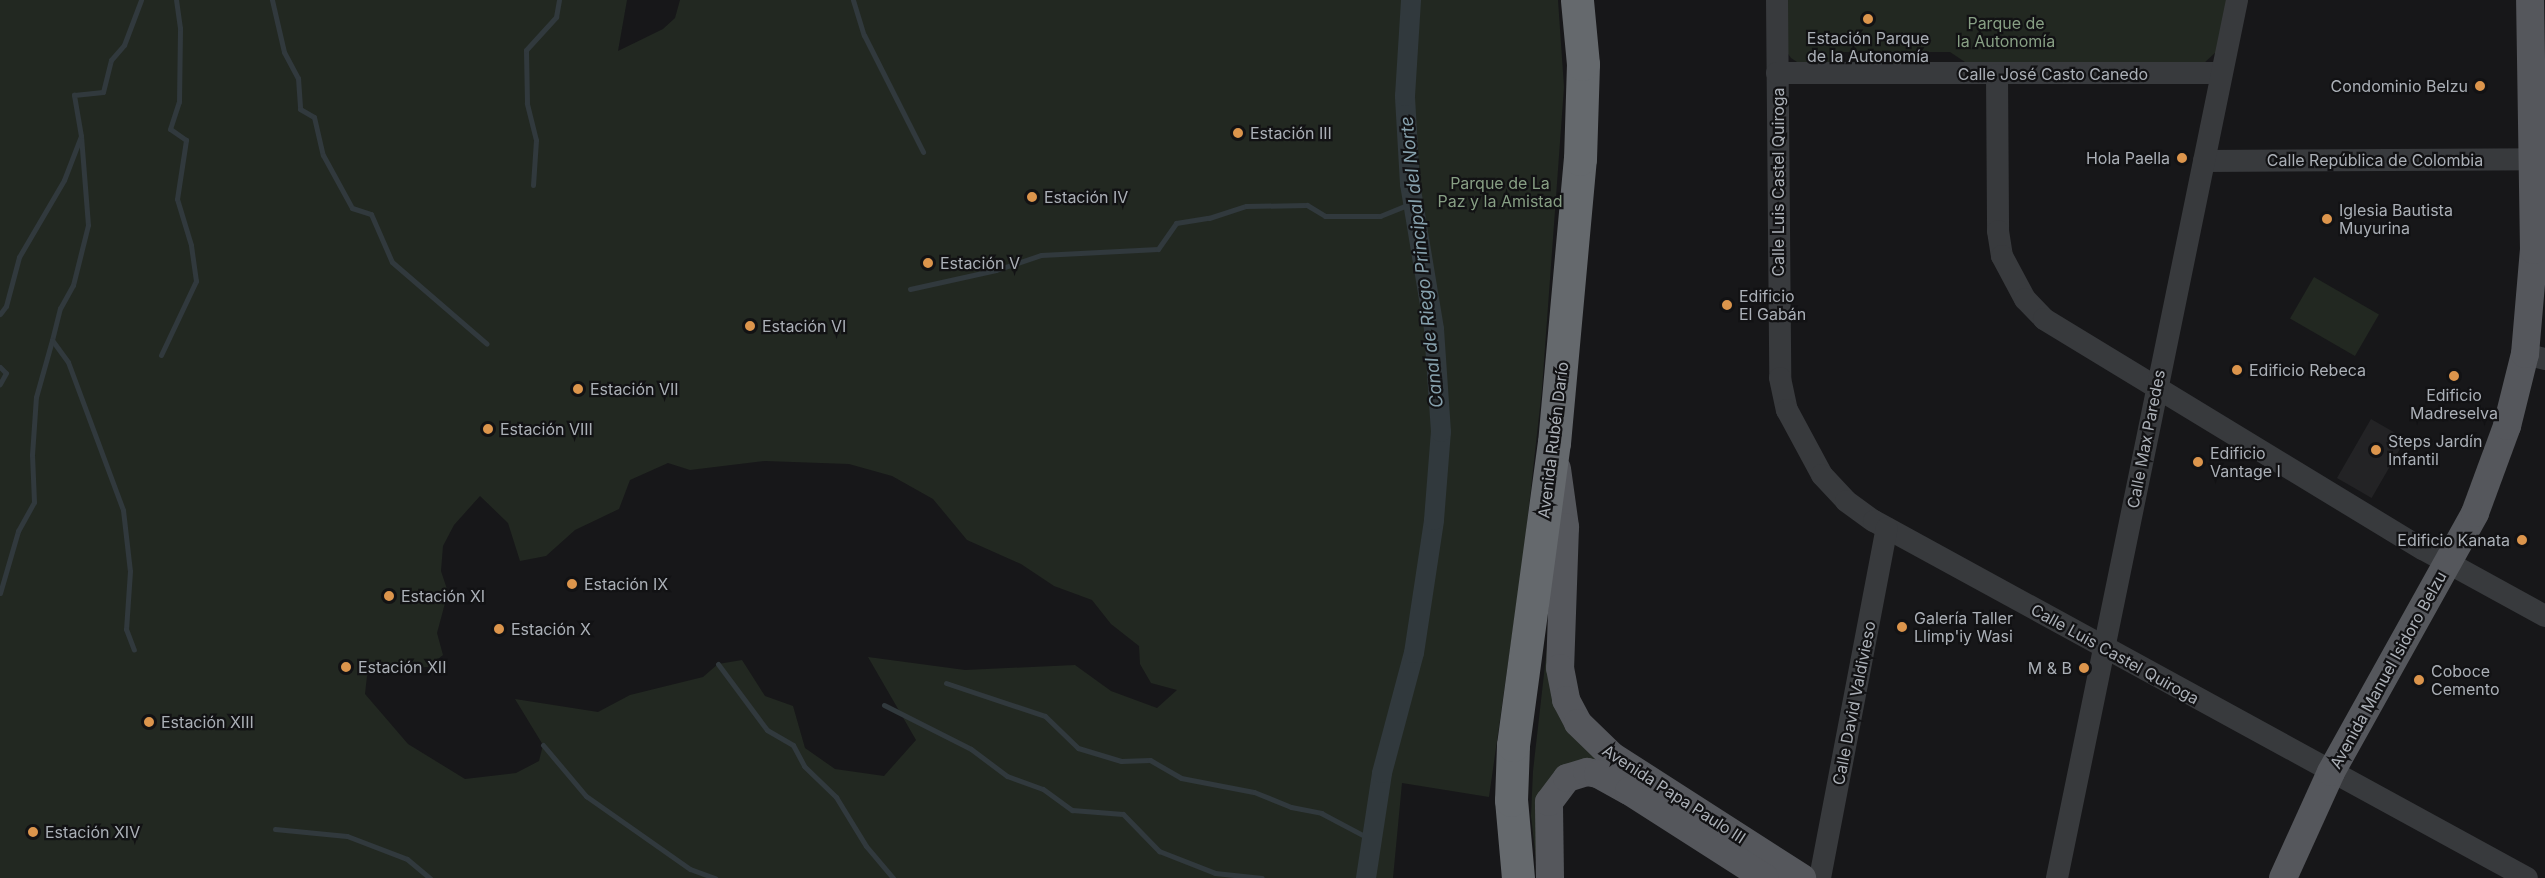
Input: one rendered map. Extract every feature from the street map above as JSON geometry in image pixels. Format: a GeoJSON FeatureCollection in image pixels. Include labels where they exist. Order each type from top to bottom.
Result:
{"type":"FeatureCollection","features":[{"type":"Feature","properties":{"kind":"highway","name":"Avenida Rubén Darío"},"geometry":{"type":"LineString","coordinates":[[1511,876],[1513,745],[1554,443],[1580,159],[1583,63],[1577,0]]}},
{"type":"Feature","properties":{"kind":"main road","name":"Avenida Manuel Isidoro Belzu"},"geometry":{"type":"LineString","coordinates":[[2283,878],[2331,771],[2448,563],[2492,473],[2535,357],[2534,250],[2539,159],[2530,0]]}},
{"type":"Feature","properties":{"kind":"main road","name":"Avenida Papa Paulo III"},"geometry":{"type":"LineString","coordinates":[[1554,443],[1565,527],[1560,668],[1566,700],[1578,723],[1612,756],[1802,878]]}},
{"type":"Feature","properties":{"kind":"main road","name":"Avenida Papa Paulo III"},"geometry":{"type":"LineString","coordinates":[[1551,878],[1549,802],[1567,778],[1587,772],[1629,791],[1765,878]]}},
{"type":"Feature","properties":{"kind":"street","name":"Calle Luis Castel Quiroga"},"geometry":{"type":"LineString","coordinates":[[1777,0],[1782,392],[1795,428],[1822,475],[1846,501],[1887,528],[2528,878]]}},
{"type":"Feature","properties":{"kind":"street","name":"Calle Max Paredes"},"geometry":{"type":"LineString","coordinates":[[2057,878],[2105,649],[2156,386],[2237,0]]}},
{"type":"Feature","properties":{"kind":"street","name":"Calle José Casto Canedo"},"geometry":{"type":"LineString","coordinates":[[1777,74],[2221,73]]}},
{"type":"Feature","properties":{"kind":"street"},"geometry":{"type":"LineString","coordinates":[[1997,75],[1998,231],[2002,256],[2012,278],[2044,319],[2448,563],[2545,616]]}},
{"type":"Feature","properties":{"kind":"street","name":"Calle República de Colombia"},"geometry":{"type":"LineString","coordinates":[[2204,161],[2539,159]]}},
{"type":"Feature","properties":{"kind":"street","name":"Calle David Valdivieso"},"geometry":{"type":"LineString","coordinates":[[1820,878],[1887,528]]}},
{"type":"Feature","properties":{"kind":"shaded area","name":"Steps Jardín Infantil"},"geometry":{"type":"Polygon","coordinates":[[[2371,419],[2406,439],[2372,498],[2337,478],[2371,419]]]}},
{"type":"Feature","properties":{"kind":"green space","name":"Parque de La Paz y la Amistad"},"geometry":{"type":"Polygon","coordinates":[[[0,0],[627,0],[618,51],[663,29],[675,18],[680,0],[1558,0],[1564,87],[1542,389],[1524,551],[1489,797],[1402,783],[1393,878],[0,878],[0,0]],[[765,461],[690,470],[668,463],[630,480],[619,509],[575,530],[546,556],[520,561],[508,523],[480,496],[454,525],[443,546],[441,571],[448,592],[437,633],[443,655],[428,667],[373,669],[367,676],[365,694],[408,744],[465,779],[516,773],[539,761],[543,745],[515,699],[598,712],[630,695],[703,677],[718,664],[742,660],[765,696],[793,706],[805,748],[835,769],[884,776],[916,740],[868,657],[965,670],[1075,665],[1111,691],[1157,708],[1177,690],[1151,683],[1140,664],[1139,646],[1111,624],[1092,600],[1054,586],[1021,564],[967,540],[933,499],[892,476],[849,464],[765,461]]]}},
{"type":"Feature","properties":{"kind":"green space","name":"Parque de la Autonomía"},"geometry":{"type":"Polygon","coordinates":[[[1786,0],[2227,0],[2217,51],[2203,64],[1968,64],[1950,52],[1839,52],[1829,65],[1797,62],[1786,51],[1786,0]]]}},
{"type":"Feature","properties":{"kind":"green space"},"geometry":{"type":"Polygon","coordinates":[[[2314,277],[2379,314],[2355,356],[2290,319],[2314,277]]]}},
{"type":"Feature","properties":{"kind":"green space"},"geometry":{"type":"Polygon","coordinates":[[[1558,551],[1554,668],[1604,760],[1577,764],[1538,878],[1531,816],[1533,771],[1558,551]]]}},
{"type":"Feature","properties":{"kind":"waterway"},"geometry":{"type":"LineString","coordinates":[[0,314],[6,306],[19,257],[64,180],[81,136],[74,95],[103,92],[111,60],[124,45],[141,0]]}},
{"type":"Feature","properties":{"kind":"waterway"},"geometry":{"type":"LineString","coordinates":[[161,355],[196,281],[191,245],[177,199],[186,140],[170,129],[179,102],[180,28],[176,0]]}},
{"type":"Feature","properties":{"kind":"waterway"},"geometry":{"type":"LineString","coordinates":[[272,0],[284,52],[298,78],[300,109],[314,117],[323,155],[352,208],[371,214],[392,262],[487,344]]}},
{"type":"Feature","properties":{"kind":"waterway"},"geometry":{"type":"LineString","coordinates":[[533,185],[536,140],[527,103],[526,50],[556,17],[559,0]]}},
{"type":"Feature","properties":{"kind":"waterway"},"geometry":{"type":"LineString","coordinates":[[853,0],[864,35],[923,152]]}},
{"type":"Feature","properties":{"kind":"waterway","name":"Canal de Riego Principal del Norte"},"geometry":{"type":"LineString","coordinates":[[1366,878],[1382,773],[1414,653],[1434,520],[1441,432],[1434,329],[1410,184],[1405,96],[1411,0]]}},
{"type":"Feature","properties":{"kind":"waterway"},"geometry":{"type":"LineString","coordinates":[[81,136],[88,225],[73,285],[60,308],[52,340],[68,362],[123,510],[130,571],[126,629],[134,650]]}},
{"type":"Feature","properties":{"kind":"waterway"},"geometry":{"type":"LineString","coordinates":[[910,289],[996,270],[1041,255],[1158,249],[1176,223],[1209,218],[1246,206],[1307,205],[1325,216],[1380,216],[1413,203]]}},
{"type":"Feature","properties":{"kind":"waterway"},"geometry":{"type":"LineString","coordinates":[[0,593],[18,531],[34,502],[32,455],[36,397],[52,340]]}},
{"type":"Feature","properties":{"kind":"waterway"},"geometry":{"type":"LineString","coordinates":[[0,367],[6,373],[0,384]]}},
{"type":"Feature","properties":{"kind":"waterway"},"geometry":{"type":"LineString","coordinates":[[718,664],[767,730],[793,745],[804,766],[836,797],[866,846],[893,878]]}},
{"type":"Feature","properties":{"kind":"waterway"},"geometry":{"type":"LineString","coordinates":[[946,683],[1045,716],[1078,748],[1121,761],[1150,760],[1181,778],[1254,792],[1291,807],[1321,813],[1372,840]]}},
{"type":"Feature","properties":{"kind":"waterway"},"geometry":{"type":"LineString","coordinates":[[884,705],[971,749],[1007,776],[1043,789],[1072,810],[1123,814],[1159,851],[1215,873],[1262,878]]}},
{"type":"Feature","properties":{"kind":"waterway"},"geometry":{"type":"LineString","coordinates":[[543,745],[586,796],[690,869],[715,878]]}},
{"type":"Feature","properties":{"kind":"waterway"},"geometry":{"type":"LineString","coordinates":[[275,829],[347,836],[407,859],[430,878]]}},
{"type":"Feature","properties":{"kind":"place","name":"Estación Parque de la Autonomía"},"geometry":{"type":"Point","coordinates":[1868,19]}},
{"type":"Feature","properties":{"kind":"place","name":"Condominio Belzu"},"geometry":{"type":"Point","coordinates":[2480,86]}},
{"type":"Feature","properties":{"kind":"place","name":"Estación III"},"geometry":{"type":"Point","coordinates":[1238,133]}},
{"type":"Feature","properties":{"kind":"place","name":"Hola Paella"},"geometry":{"type":"Point","coordinates":[2182,158]}},
{"type":"Feature","properties":{"kind":"place","name":"Estación IV"},"geometry":{"type":"Point","coordinates":[1032,197]}},
{"type":"Feature","properties":{"kind":"place","name":"Iglesia Bautista Muyurina"},"geometry":{"type":"Point","coordinates":[2327,219]}},
{"type":"Feature","properties":{"kind":"place","name":"Estación V"},"geometry":{"type":"Point","coordinates":[928,263]}},
{"type":"Feature","properties":{"kind":"place","name":"Edificio El Gabán"},"geometry":{"type":"Point","coordinates":[1727,305]}},
{"type":"Feature","properties":{"kind":"place","name":"Estación VI"},"geometry":{"type":"Point","coordinates":[750,326]}},
{"type":"Feature","properties":{"kind":"place","name":"Edificio Rebeca"},"geometry":{"type":"Point","coordinates":[2237,370]}},
{"type":"Feature","properties":{"kind":"place","name":"Edificio Madreselva"},"geometry":{"type":"Point","coordinates":[2454,376]}},
{"type":"Feature","properties":{"kind":"place","name":"Estación VII"},"geometry":{"type":"Point","coordinates":[578,389]}},
{"type":"Feature","properties":{"kind":"place","name":"Estación VIII"},"geometry":{"type":"Point","coordinates":[488,429]}},
{"type":"Feature","properties":{"kind":"place","name":"Steps Jardín Infantil"},"geometry":{"type":"Point","coordinates":[2376,450]}},
{"type":"Feature","properties":{"kind":"place","name":"Edificio Vantage I"},"geometry":{"type":"Point","coordinates":[2198,462]}},
{"type":"Feature","properties":{"kind":"place","name":"Edificio Kanata"},"geometry":{"type":"Point","coordinates":[2522,540]}},
{"type":"Feature","properties":{"kind":"place","name":"Estación IX"},"geometry":{"type":"Point","coordinates":[572,584]}},
{"type":"Feature","properties":{"kind":"place","name":"Estación XI"},"geometry":{"type":"Point","coordinates":[389,596]}},
{"type":"Feature","properties":{"kind":"place","name":"Galería Taller Llimp'iy Wasi"},"geometry":{"type":"Point","coordinates":[1902,627]}},
{"type":"Feature","properties":{"kind":"place","name":"Estación X"},"geometry":{"type":"Point","coordinates":[499,629]}},
{"type":"Feature","properties":{"kind":"place","name":"Estación XII"},"geometry":{"type":"Point","coordinates":[346,667]}},
{"type":"Feature","properties":{"kind":"place","name":"M & B"},"geometry":{"type":"Point","coordinates":[2084,668]}},
{"type":"Feature","properties":{"kind":"place","name":"Coboce Cemento"},"geometry":{"type":"Point","coordinates":[2419,680]}},
{"type":"Feature","properties":{"kind":"place","name":"Estación XIII"},"geometry":{"type":"Point","coordinates":[149,722]}},
{"type":"Feature","properties":{"kind":"place","name":"Estación XIV"},"geometry":{"type":"Point","coordinates":[33,832]}}]}
